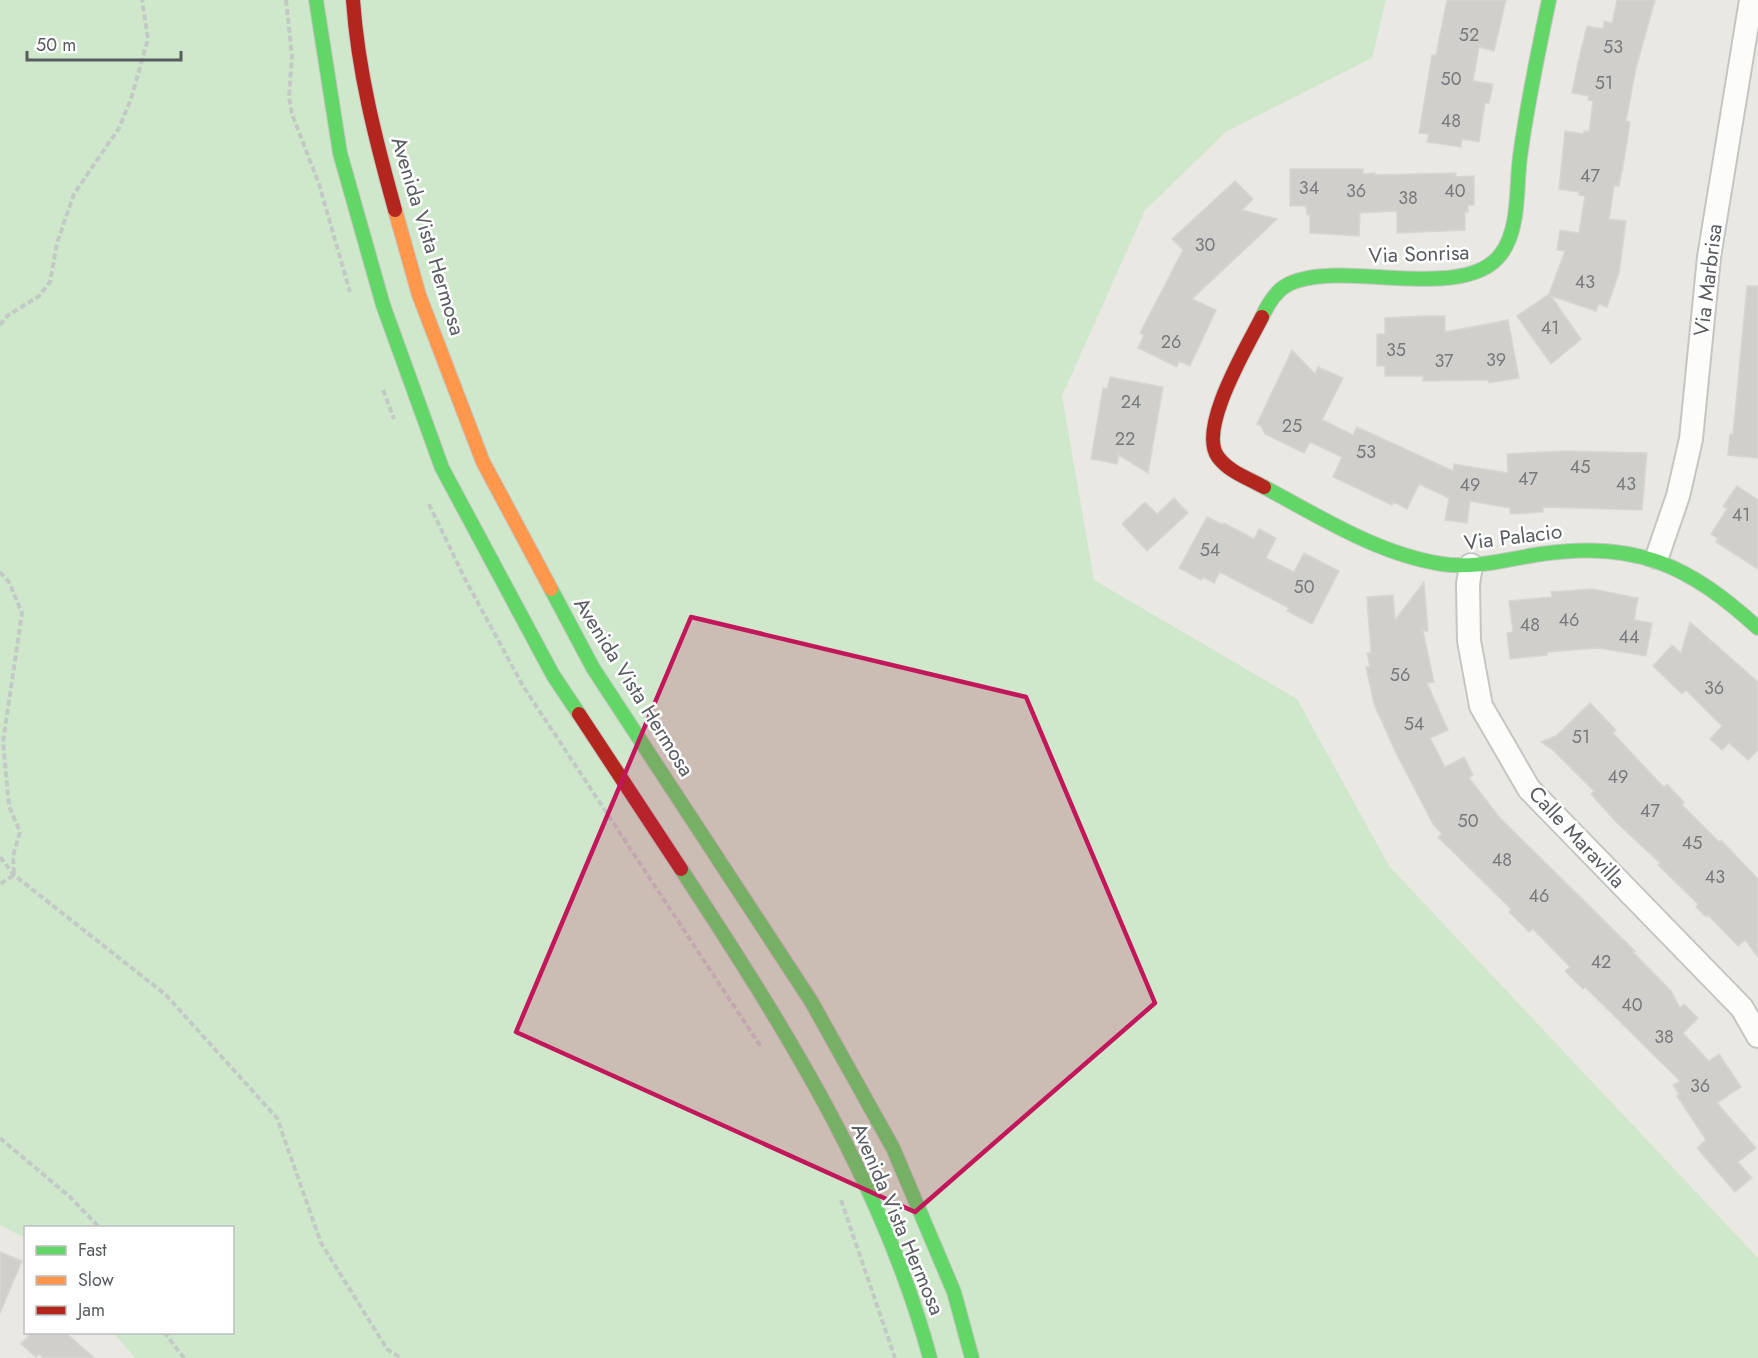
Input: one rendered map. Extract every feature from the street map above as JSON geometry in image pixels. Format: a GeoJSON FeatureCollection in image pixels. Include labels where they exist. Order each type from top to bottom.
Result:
{"type":"FeatureCollection","features":[{"type":"Feature","properties":{"kind":"main road","name":"Avenida Vista Hermosa"},"geometry":{"type":"LineString","coordinates":[[316,0],[340,153],[383,305],[442,468],[553,675],[771,1007],[852,1154],[914,1298],[930,1358]]}},
{"type":"Feature","properties":{"kind":"main road","name":"Avenida Vista Hermosa"},"geometry":{"type":"LineString","coordinates":[[353,0],[356,44],[376,141],[419,295],[483,462],[593,668],[811,1001],[888,1138],[954,1292],[972,1358]]}},
{"type":"Feature","properties":{"kind":"main road","name":"Via Sonrisa"},"geometry":{"type":"LineString","coordinates":[[1212,443],[1217,411],[1267,305],[1286,285],[1315,277],[1439,278],[1480,273],[1502,255],[1511,237],[1520,156],[1549,0]]}},
{"type":"Feature","properties":{"kind":"main road","name":"Via Palacio"},"geometry":{"type":"LineString","coordinates":[[1212,443],[1217,456],[1231,470],[1351,533],[1442,564],[1471,565],[1568,550],[1657,557],[1675,564],[1716,590],[1758,628]]}},
{"type":"Feature","properties":{"kind":"street","name":"Via Marbrisa"},"geometry":{"type":"LineString","coordinates":[[1657,557],[1678,496],[1691,439],[1708,257],[1751,0]]}},
{"type":"Feature","properties":{"kind":"street","name":"Calle Maravilla"},"geometry":{"type":"LineString","coordinates":[[1471,565],[1468,584],[1469,641],[1481,706],[1529,789],[1742,1008],[1758,1036]]}},
{"type":"Feature","properties":{"kind":"path"},"geometry":{"type":"LineString","coordinates":[[0,325],[7,316],[39,296],[50,282],[57,243],[74,194],[119,128],[131,99],[148,39],[142,0]]}},
{"type":"Feature","properties":{"kind":"path"},"geometry":{"type":"LineString","coordinates":[[0,572],[9,582],[22,613],[3,742],[9,806],[20,832],[13,856],[14,875]]}},
{"type":"Feature","properties":{"kind":"path"},"geometry":{"type":"LineString","coordinates":[[0,857],[14,875],[166,996],[277,1118],[321,1243],[387,1348],[400,1358]]}},
{"type":"Feature","properties":{"kind":"path"},"geometry":{"type":"LineString","coordinates":[[0,884],[14,875]]}},
{"type":"Feature","properties":{"kind":"path"},"geometry":{"type":"LineString","coordinates":[[0,1138],[70,1197],[99,1226]]}},
{"type":"Feature","properties":{"kind":"path"},"geometry":{"type":"LineString","coordinates":[[166,1334],[184,1358]]}},
{"type":"Feature","properties":{"kind":"highlighted area"},"geometry":{"type":"Polygon","coordinates":[[[691,617],[1026,697],[1155,1003],[915,1212],[516,1032],[691,617]]]}},
{"type":"Feature","properties":{"kind":"green space"},"geometry":{"type":"Polygon","coordinates":[[[0,0],[1386,0],[1372,58],[1227,131],[1145,210],[1062,396],[1094,580],[1297,699],[1389,866],[1758,1258],[1758,1358],[135,1358],[115,1334],[234,1334],[234,1226],[24,1226],[24,1237],[0,1225],[0,0]]]}},
{"type":"Feature","properties":{"kind":"building"},"geometry":{"type":"Polygon","coordinates":[[[1447,0],[1506,0],[1494,51],[1479,47],[1473,81],[1493,84],[1489,103],[1485,103],[1479,142],[1462,139],[1461,147],[1427,142],[1429,134],[1419,133],[1432,55],[1436,55],[1447,0]]]}},
{"type":"Feature","properties":{"kind":"building"},"geometry":{"type":"Polygon","coordinates":[[[1617,0],[1655,0],[1636,68],[1626,121],[1630,122],[1624,160],[1619,186],[1614,186],[1609,219],[1626,221],[1619,273],[1607,307],[1599,304],[1596,311],[1551,296],[1581,339],[1551,364],[1517,316],[1549,294],[1565,251],[1557,250],[1560,230],[1579,233],[1585,196],[1579,195],[1579,192],[1559,189],[1565,131],[1584,134],[1584,131],[1589,132],[1593,101],[1588,100],[1589,96],[1572,93],[1578,63],[1587,26],[1603,29],[1604,21],[1612,23],[1617,0]]]}},
{"type":"Feature","properties":{"kind":"building"},"geometry":{"type":"Polygon","coordinates":[[[1290,169],[1363,169],[1363,174],[1375,173],[1375,175],[1456,173],[1455,177],[1474,176],[1474,205],[1468,205],[1468,212],[1465,212],[1465,230],[1397,233],[1397,211],[1360,213],[1359,236],[1310,233],[1310,215],[1307,215],[1306,206],[1290,206],[1290,169]]]}},
{"type":"Feature","properties":{"kind":"building"},"geometry":{"type":"Polygon","coordinates":[[[1235,181],[1253,199],[1242,210],[1277,219],[1192,299],[1216,310],[1190,366],[1179,361],[1177,367],[1138,348],[1144,335],[1140,333],[1183,250],[1172,239],[1235,181]]]}},
{"type":"Feature","properties":{"kind":"building"},"geometry":{"type":"Polygon","coordinates":[[[1747,286],[1758,286],[1758,458],[1728,455],[1730,434],[1733,434],[1747,286]]]}},
{"type":"Feature","properties":{"kind":"building"},"geometry":{"type":"Polygon","coordinates":[[[1445,316],[1445,332],[1508,320],[1519,378],[1489,383],[1488,380],[1423,381],[1423,376],[1385,376],[1385,366],[1377,366],[1377,334],[1385,334],[1385,318],[1445,316]]]}},
{"type":"Feature","properties":{"kind":"building"},"geometry":{"type":"Polygon","coordinates":[[[1292,350],[1315,374],[1318,367],[1343,378],[1322,420],[1353,435],[1357,427],[1453,471],[1454,464],[1508,473],[1507,454],[1563,451],[1647,453],[1642,510],[1543,507],[1543,512],[1510,514],[1510,508],[1470,501],[1467,523],[1445,520],[1449,498],[1419,484],[1407,509],[1394,502],[1392,505],[1333,477],[1342,457],[1310,442],[1304,453],[1265,434],[1261,426],[1257,424],[1292,350]]]}},
{"type":"Feature","properties":{"kind":"building"},"geometry":{"type":"Polygon","coordinates":[[[1110,377],[1163,387],[1148,473],[1119,455],[1117,464],[1091,459],[1103,388],[1107,389],[1110,377]]]}},
{"type":"Feature","properties":{"kind":"building"},"geometry":{"type":"Polygon","coordinates":[[[1737,486],[1758,500],[1758,569],[1716,542],[1718,539],[1711,534],[1727,509],[1723,506],[1737,486]]]}},
{"type":"Feature","properties":{"kind":"building"},"geometry":{"type":"Polygon","coordinates":[[[1174,498],[1188,513],[1147,551],[1122,524],[1145,502],[1157,514],[1174,498]]]}},
{"type":"Feature","properties":{"kind":"building"},"geometry":{"type":"Polygon","coordinates":[[[1207,517],[1254,539],[1259,529],[1276,538],[1266,558],[1294,572],[1304,553],[1339,571],[1312,624],[1287,611],[1289,608],[1220,572],[1214,583],[1203,577],[1201,580],[1179,568],[1207,517]]]}},
{"type":"Feature","properties":{"kind":"building"},"geometry":{"type":"Polygon","coordinates":[[[1424,582],[1428,631],[1423,631],[1434,682],[1427,683],[1448,730],[1430,738],[1445,767],[1464,757],[1473,775],[1469,778],[1500,818],[1635,951],[1633,952],[1671,991],[1680,1008],[1684,1004],[1698,1018],[1683,1033],[1709,1061],[1719,1054],[1741,1087],[1717,1103],[1756,1148],[1738,1162],[1752,1178],[1735,1192],[1697,1148],[1706,1140],[1677,1096],[1679,1094],[1673,1085],[1680,1081],[1585,987],[1583,989],[1565,971],[1570,967],[1533,929],[1529,932],[1509,912],[1511,909],[1438,837],[1442,834],[1433,824],[1396,753],[1374,704],[1366,667],[1370,667],[1367,653],[1371,653],[1367,597],[1393,595],[1395,620],[1424,582]]]}},
{"type":"Feature","properties":{"kind":"building"},"geometry":{"type":"Polygon","coordinates":[[[1592,589],[1638,598],[1634,620],[1652,623],[1646,656],[1598,648],[1547,652],[1547,655],[1510,659],[1507,633],[1513,632],[1509,601],[1552,597],[1551,592],[1592,589]]]}},
{"type":"Feature","properties":{"kind":"building"},"geometry":{"type":"Polygon","coordinates":[[[1690,622],[1758,682],[1758,750],[1748,760],[1729,743],[1722,750],[1710,739],[1722,726],[1686,690],[1682,694],[1653,666],[1672,645],[1681,653],[1690,622]]]}},
{"type":"Feature","properties":{"kind":"building"},"geometry":{"type":"Polygon","coordinates":[[[1590,703],[1616,730],[1613,733],[1654,777],[1664,787],[1667,784],[1684,802],[1682,805],[1719,842],[1721,840],[1758,879],[1758,957],[1745,940],[1738,946],[1708,915],[1706,917],[1696,907],[1698,904],[1658,865],[1660,863],[1616,822],[1591,794],[1594,791],[1553,750],[1541,742],[1556,736],[1590,703]]]}},
{"type":"Feature","properties":{"kind":"building"},"geometry":{"type":"Polygon","coordinates":[[[0,1252],[22,1261],[0,1313],[0,1252]]]}},
{"type":"Feature","properties":{"kind":"building"},"geometry":{"type":"Polygon","coordinates":[[[30,1334],[67,1334],[94,1358],[43,1358],[39,1354],[36,1357],[21,1344],[30,1334]]]}},
{"type":"Feature","properties":{"kind":"traffic: fast"},"geometry":{"type":"LineString","coordinates":[[316,0],[340,153],[383,305],[442,468],[553,675],[579,714]]}},
{"type":"Feature","properties":{"kind":"traffic: fast"},"geometry":{"type":"LineString","coordinates":[[1262,317],[1279,291],[1287,285],[1309,278],[1337,276],[1430,279],[1459,276],[1483,269],[1501,254],[1507,244],[1514,220],[1523,137],[1549,0]]}},
{"type":"Feature","properties":{"kind":"traffic: fast"},"geometry":{"type":"LineString","coordinates":[[1264,487],[1372,543],[1418,559],[1442,564],[1492,563],[1541,554],[1574,551],[1605,551],[1659,562],[1684,573],[1708,588],[1758,628]]}},
{"type":"Feature","properties":{"kind":"traffic: fast"},"geometry":{"type":"LineString","coordinates":[[551,589],[593,668],[811,1001],[893,1148],[954,1292],[972,1358]]}},
{"type":"Feature","properties":{"kind":"traffic: fast"},"geometry":{"type":"LineString","coordinates":[[681,869],[755,985],[825,1104],[885,1228],[910,1292],[930,1358]]}},
{"type":"Feature","properties":{"kind":"traffic: slow"},"geometry":{"type":"LineString","coordinates":[[395,210],[419,295],[483,462],[551,589]]}},
{"type":"Feature","properties":{"kind":"traffic: jam"},"geometry":{"type":"LineString","coordinates":[[353,0],[363,80],[395,210]]}},
{"type":"Feature","properties":{"kind":"traffic: jam"},"geometry":{"type":"LineString","coordinates":[[1262,317],[1227,387],[1214,427],[1213,444],[1222,462],[1264,487]]}},
{"type":"Feature","properties":{"kind":"traffic: jam"},"geometry":{"type":"LineString","coordinates":[[579,714],[681,869]]}}]}
